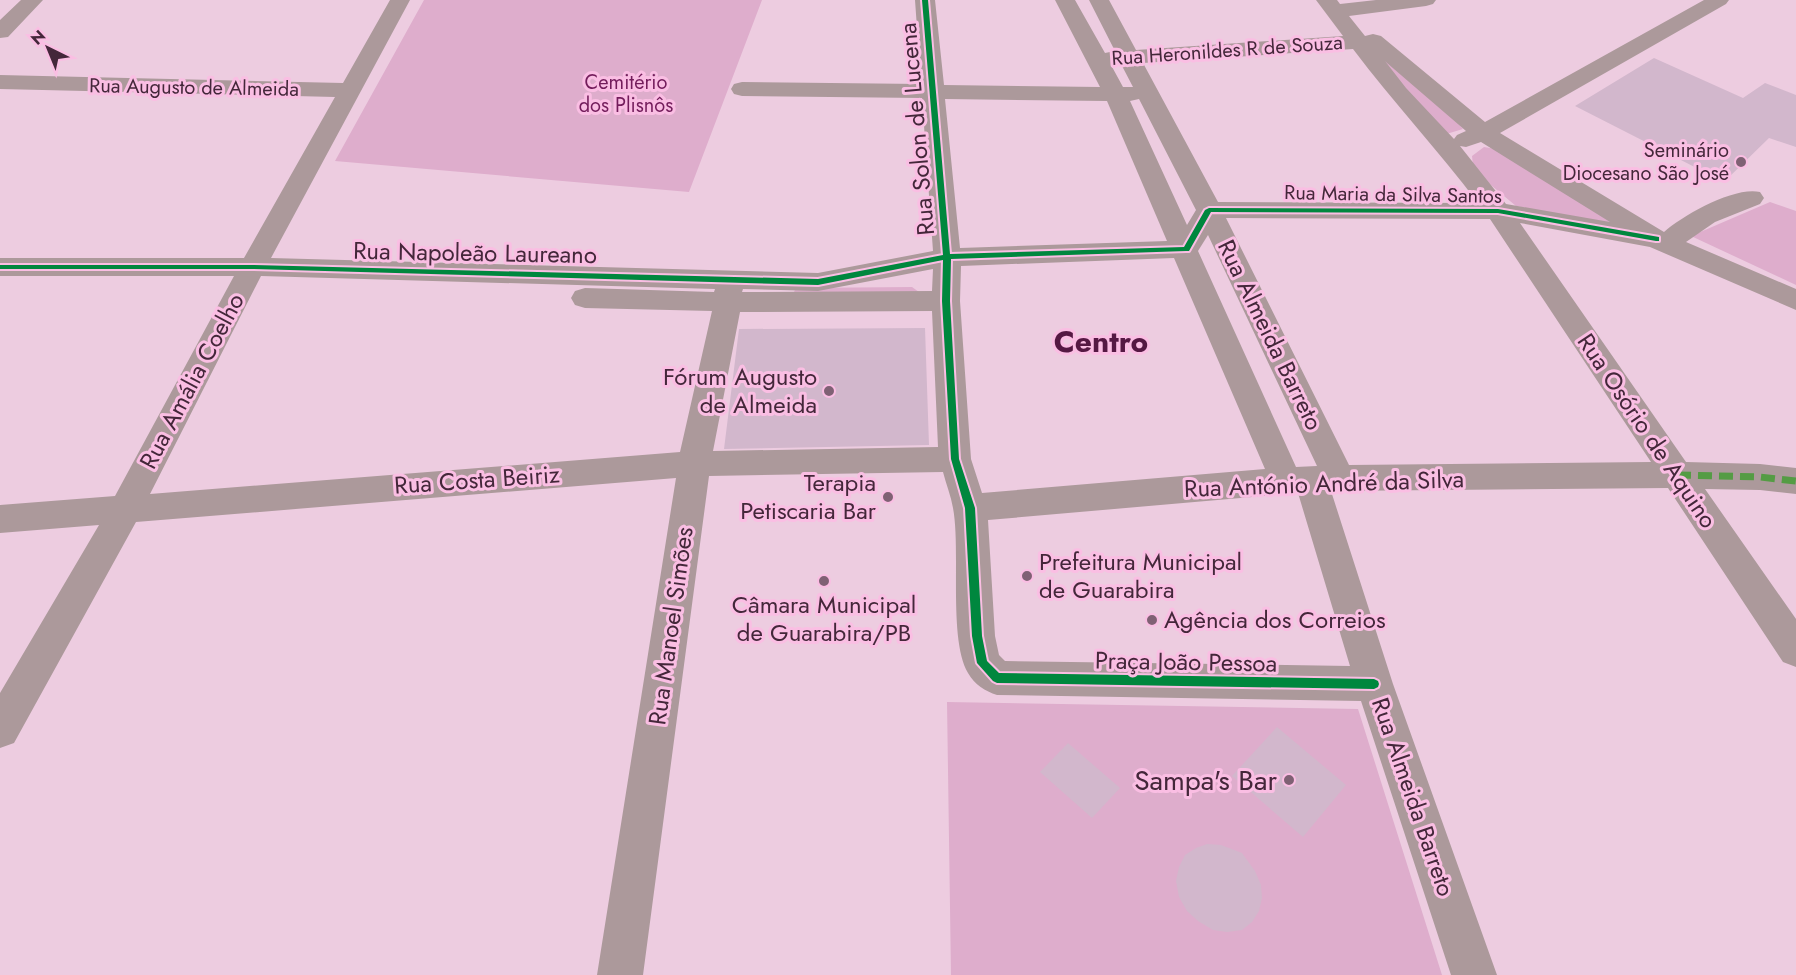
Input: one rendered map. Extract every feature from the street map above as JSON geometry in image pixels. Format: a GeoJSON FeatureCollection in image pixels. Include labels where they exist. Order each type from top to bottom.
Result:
{"type":"FeatureCollection","features":[{"type":"Feature","properties":{"kind":"street"},"geometry":{"type":"LineString","coordinates":[[0,32],[33,0]]}},
{"type":"Feature","properties":{"kind":"street","name":"Rua Amália Coelho"},"geometry":{"type":"LineString","coordinates":[[0,730],[126,508],[246,279],[400,0]]}},
{"type":"Feature","properties":{"kind":"street","name":"Rua Solon de Lucena"},"geometry":{"type":"LineString","coordinates":[[925,0],[947,257],[946,301],[955,459],[970,508],[977,636],[982,663],[997,678]]}},
{"type":"Feature","properties":{"kind":"street","name":"Rua Almeida Barreto"},"geometry":{"type":"LineString","coordinates":[[1065,0],[1115,93],[1185,249],[1312,480]]}},
{"type":"Feature","properties":{"kind":"street","name":"Rua Almeida Barreto"},"geometry":{"type":"LineString","coordinates":[[1099,0],[1209,210],[1312,480],[1374,684],[1474,975]]}},
{"type":"Feature","properties":{"kind":"street"},"geometry":{"type":"LineString","coordinates":[[1330,4],[1426,0]]}},
{"type":"Feature","properties":{"kind":"street"},"geometry":{"type":"LineString","coordinates":[[1448,146],[1483,133],[1719,0]]}},
{"type":"Feature","properties":{"kind":"street"},"geometry":{"type":"LineString","coordinates":[[1330,4],[1483,133],[1662,242],[1796,300]]}},
{"type":"Feature","properties":{"kind":"street","name":"Rua Osório de Aquino"},"geometry":{"type":"LineString","coordinates":[[1330,4],[1398,93],[1448,146],[1498,211],[1796,651]]}},
{"type":"Feature","properties":{"kind":"street","name":"Rua Heronildes R de Souza"},"geometry":{"type":"LineString","coordinates":[[1096,59],[1358,42]]}},
{"type":"Feature","properties":{"kind":"street","name":"Rua Augusto de Almeida"},"geometry":{"type":"LineString","coordinates":[[0,82],[351,90]]}},
{"type":"Feature","properties":{"kind":"street"},"geometry":{"type":"LineString","coordinates":[[742,89],[1148,95]]}},
{"type":"Feature","properties":{"kind":"street"},"geometry":{"type":"LineString","coordinates":[[1662,242],[1702,217],[1751,198]]}},
{"type":"Feature","properties":{"kind":"street"},"geometry":{"type":"LineString","coordinates":[[1185,249],[1209,210]]}},
{"type":"Feature","properties":{"kind":"street","name":"Rua Maria da Silva Santos"},"geometry":{"type":"LineString","coordinates":[[1209,210],[1498,211],[1662,242]]}},
{"type":"Feature","properties":{"kind":"street","name":"Rua Napoleão Laureano"},"geometry":{"type":"LineString","coordinates":[[729,290],[818,282],[947,257],[1185,249]]}},
{"type":"Feature","properties":{"kind":"street","name":"Rua Napoleão Laureano"},"geometry":{"type":"LineString","coordinates":[[0,267],[246,279],[729,290],[946,301]]}},
{"type":"Feature","properties":{"kind":"street","name":"Rua Napoleão Laureano"},"geometry":{"type":"LineString","coordinates":[[0,289],[246,279]]}},
{"type":"Feature","properties":{"kind":"street","name":"Rua Manoel Simões"},"geometry":{"type":"LineString","coordinates":[[620,975],[694,464],[729,290]]}},
{"type":"Feature","properties":{"kind":"street","name":"Rua Costa Beiriz"},"geometry":{"type":"LineString","coordinates":[[0,519],[694,464],[955,459]]}},
{"type":"Feature","properties":{"kind":"street","name":"Rua António André da Silva"},"geometry":{"type":"LineString","coordinates":[[970,508],[1312,480],[1677,475],[1760,477],[1796,481]]}},
{"type":"Feature","properties":{"kind":"street","name":"Praça João Pessoa"},"geometry":{"type":"LineString","coordinates":[[997,678],[1374,684]]}},
{"type":"Feature","properties":{"kind":"green space","name":"Cemitério dos Plisnôs"},"geometry":{"type":"Polygon","coordinates":[[[424,0],[762,0],[689,192],[335,161],[424,0]]]}},
{"type":"Feature","properties":{"kind":"green space"},"geometry":{"type":"Polygon","coordinates":[[[1368,43],[1438,101],[1463,129],[1443,135],[1368,43]]]}},
{"type":"Feature","properties":{"kind":"green space"},"geometry":{"type":"Polygon","coordinates":[[[1484,147],[1496,149],[1623,228],[1516,206],[1486,181],[1473,166],[1472,156],[1484,147]]]}},
{"type":"Feature","properties":{"kind":"green space"},"geometry":{"type":"Polygon","coordinates":[[[1770,202],[1796,211],[1796,285],[1691,236],[1770,202]]]}},
{"type":"Feature","properties":{"kind":"green space"},"geometry":{"type":"Polygon","coordinates":[[[912,287],[919,292],[795,293],[794,291],[798,288],[912,287]]]}},
{"type":"Feature","properties":{"kind":"green space"},"geometry":{"type":"Polygon","coordinates":[[[947,702],[1358,709],[1442,975],[951,975],[947,702]]]}},
{"type":"Feature","properties":{"kind":"building"},"geometry":{"type":"Polygon","coordinates":[[[1654,58],[1743,98],[1765,83],[1796,95],[1796,147],[1769,138],[1724,182],[1575,106],[1654,58]]]}},
{"type":"Feature","properties":{"kind":"building","name":"Fórum Augusto de Almeida"},"geometry":{"type":"Polygon","coordinates":[[[925,328],[929,445],[724,449],[739,329],[925,328]]]}},
{"type":"Feature","properties":{"kind":"building","name":"Sampa's Bar"},"geometry":{"type":"Polygon","coordinates":[[[1277,727],[1346,785],[1303,837],[1232,776],[1277,727]]]}},
{"type":"Feature","properties":{"kind":"building"},"geometry":{"type":"Polygon","coordinates":[[[1068,743],[1120,788],[1092,818],[1040,772],[1068,743]]]}},
{"type":"Feature","properties":{"kind":"building"},"geometry":{"type":"Polygon","coordinates":[[[1207,844],[1221,845],[1242,853],[1255,871],[1261,885],[1262,898],[1259,911],[1252,922],[1242,930],[1227,932],[1213,930],[1187,911],[1179,897],[1176,881],[1185,855],[1207,844]]]}},
{"type":"Feature","properties":{"kind":"marked path"},"geometry":{"type":"LineString","coordinates":[[1677,475],[1760,477],[1796,481]]}},
{"type":"Feature","properties":{"kind":"cycle path"},"geometry":{"type":"LineString","coordinates":[[925,0],[947,257],[946,301],[955,459],[970,508],[977,636],[982,663],[997,678],[1374,684]]}},
{"type":"Feature","properties":{"kind":"cycle path"},"geometry":{"type":"LineString","coordinates":[[0,267],[252,267],[818,282],[947,257],[1186,249],[1209,210],[1498,211],[1656,239]]}},
{"type":"Feature","properties":{"kind":"place","name":"Seminário Diocesano São José"},"geometry":{"type":"Point","coordinates":[1741,162]}},
{"type":"Feature","properties":{"kind":"place","name":"Fórum Augusto de Almeida"},"geometry":{"type":"Point","coordinates":[829,391]}},
{"type":"Feature","properties":{"kind":"place","name":"Terapia Petiscaria Bar"},"geometry":{"type":"Point","coordinates":[888,497]}},
{"type":"Feature","properties":{"kind":"place","name":"Prefeitura Municipal de Guarabira"},"geometry":{"type":"Point","coordinates":[1027,576]}},
{"type":"Feature","properties":{"kind":"place","name":"Câmara Municipal de Guarabira/PB"},"geometry":{"type":"Point","coordinates":[824,581]}},
{"type":"Feature","properties":{"kind":"place","name":"Agência dos Correios"},"geometry":{"type":"Point","coordinates":[1152,620]}},
{"type":"Feature","properties":{"kind":"place","name":"Sampa's Bar"},"geometry":{"type":"Point","coordinates":[1289,780]}},
{"type":"Feature","properties":{"kind":"district","name":"Centro"},"geometry":{"type":"Point","coordinates":[1101,342]}}]}
